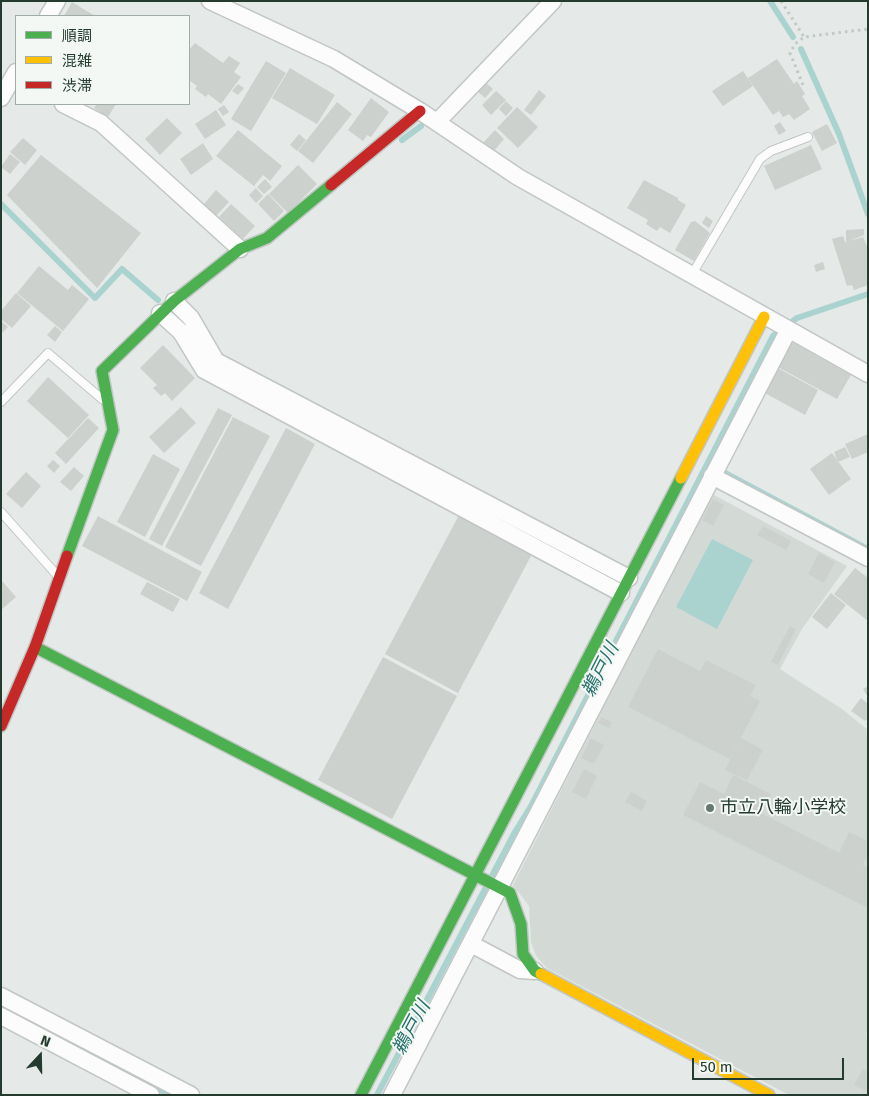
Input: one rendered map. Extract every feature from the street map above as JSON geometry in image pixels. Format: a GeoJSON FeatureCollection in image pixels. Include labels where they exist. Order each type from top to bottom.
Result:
{"type":"FeatureCollection","features":[{"type":"Feature","properties":{"kind":"street"},"geometry":{"type":"LineString","coordinates":[[49,15],[57,1]]}},
{"type":"Feature","properties":{"kind":"street"},"geometry":{"type":"LineString","coordinates":[[210,1],[334,59],[420,111],[518,177],[788,331],[868,374]]}},
{"type":"Feature","properties":{"kind":"street"},"geometry":{"type":"LineString","coordinates":[[437,122],[553,1]]}},
{"type":"Feature","properties":{"kind":"street"},"geometry":{"type":"LineString","coordinates":[[1,98],[15,77]]}},
{"type":"Feature","properties":{"kind":"street"},"geometry":{"type":"LineString","coordinates":[[65,105],[102,123],[240,249]]}},
{"type":"Feature","properties":{"kind":"street"},"geometry":{"type":"LineString","coordinates":[[3,715],[35,647],[58,577],[113,430],[102,371],[160,312],[240,249],[267,238],[420,111]]}},
{"type":"Feature","properties":{"kind":"street"},"geometry":{"type":"LineString","coordinates":[[174,301],[191,318],[216,361],[629,578]]}},
{"type":"Feature","properties":{"kind":"street"},"geometry":{"type":"LineString","coordinates":[[160,312],[182,332],[204,370],[621,593]]}},
{"type":"Feature","properties":{"kind":"street"},"geometry":{"type":"LineString","coordinates":[[361,1095],[477,876],[621,593],[768,319]]}},
{"type":"Feature","properties":{"kind":"street"},"geometry":{"type":"LineString","coordinates":[[392,1095],[471,944],[497,886],[788,331]]}},
{"type":"Feature","properties":{"kind":"street"},"geometry":{"type":"LineString","coordinates":[[712,476],[860,552],[868,558]]}},
{"type":"Feature","properties":{"kind":"street"},"geometry":{"type":"LineString","coordinates":[[35,647],[510,893],[521,924],[523,954],[535,971]]}},
{"type":"Feature","properties":{"kind":"street"},"geometry":{"type":"LineString","coordinates":[[471,944],[520,970],[535,971],[769,1095]]}},
{"type":"Feature","properties":{"kind":"street"},"geometry":{"type":"LineString","coordinates":[[1,996],[191,1095]]}},
{"type":"Feature","properties":{"kind":"street"},"geometry":{"type":"LineString","coordinates":[[1,1016],[151,1095]]}},
{"type":"Feature","properties":{"kind":"lane"},"geometry":{"type":"LineString","coordinates":[[691,276],[760,159],[771,151],[808,137]]}},
{"type":"Feature","properties":{"kind":"lane"},"geometry":{"type":"LineString","coordinates":[[1,402],[48,354],[107,404]]}},
{"type":"Feature","properties":{"kind":"lane"},"geometry":{"type":"LineString","coordinates":[[1,512],[58,577]]}},
{"type":"Feature","properties":{"kind":"path"},"geometry":{"type":"LineString","coordinates":[[781,1],[804,37]]}},
{"type":"Feature","properties":{"kind":"path"},"geometry":{"type":"LineString","coordinates":[[803,85],[790,53],[795,44],[804,37],[868,29]]}},
{"type":"Feature","properties":{"kind":"shaded area","name":"市立八輪小学校"},"geometry":{"type":"Polygon","coordinates":[[[712,494],[847,566],[802,629],[780,669],[842,709],[868,730],[868,1032],[866,1033],[868,1036],[868,1095],[789,1095],[547,968],[536,956],[531,942],[529,906],[513,885],[712,494]]]}},
{"type":"Feature","properties":{"kind":"water"},"geometry":{"type":"Polygon","coordinates":[[[712,539],[753,560],[717,629],[676,607],[712,539]]]}},
{"type":"Feature","properties":{"kind":"building"},"geometry":{"type":"Polygon","coordinates":[[[72,2],[93,15],[65,15],[72,2]]]}},
{"type":"Feature","properties":{"kind":"building"},"geometry":{"type":"Polygon","coordinates":[[[195,43],[223,63],[229,56],[240,63],[234,72],[241,77],[221,104],[208,94],[206,97],[195,89],[197,86],[190,81],[190,49],[195,43]]]}},
{"type":"Feature","properties":{"kind":"building"},"geometry":{"type":"Polygon","coordinates":[[[777,59],[794,84],[797,81],[805,94],[802,96],[810,109],[794,120],[789,114],[783,117],[779,111],[773,115],[748,78],[777,59]]]}},
{"type":"Feature","properties":{"kind":"building"},"geometry":{"type":"Polygon","coordinates":[[[266,61],[286,73],[251,131],[231,119],[266,61]]]}},
{"type":"Feature","properties":{"kind":"building"},"geometry":{"type":"Polygon","coordinates":[[[290,68],[335,95],[317,124],[272,98],[290,68]]]}},
{"type":"Feature","properties":{"kind":"building"},"geometry":{"type":"Polygon","coordinates":[[[743,71],[753,86],[723,106],[712,91],[743,71]]]}},
{"type":"Feature","properties":{"kind":"building"},"geometry":{"type":"Polygon","coordinates":[[[483,80],[493,89],[485,98],[475,89],[483,80]]]}},
{"type":"Feature","properties":{"kind":"building"},"geometry":{"type":"Polygon","coordinates":[[[238,84],[244,88],[238,95],[232,91],[238,84]]]}},
{"type":"Feature","properties":{"kind":"building"},"geometry":{"type":"Polygon","coordinates":[[[539,90],[546,96],[531,115],[524,110],[539,90]]]}},
{"type":"Feature","properties":{"kind":"building"},"geometry":{"type":"Polygon","coordinates":[[[496,91],[506,100],[491,115],[482,105],[496,91]]]}},
{"type":"Feature","properties":{"kind":"building"},"geometry":{"type":"Polygon","coordinates":[[[371,98],[389,112],[371,137],[367,135],[363,141],[348,130],[371,98]]]}},
{"type":"Feature","properties":{"kind":"building"},"geometry":{"type":"Polygon","coordinates":[[[506,101],[513,108],[506,116],[499,109],[506,101]]]}},
{"type":"Feature","properties":{"kind":"building"},"geometry":{"type":"Polygon","coordinates":[[[337,102],[352,114],[313,163],[298,151],[337,102]]]}},
{"type":"Feature","properties":{"kind":"building"},"geometry":{"type":"Polygon","coordinates":[[[96,105],[115,105],[108,117],[94,108],[96,105]]]}},
{"type":"Feature","properties":{"kind":"building"},"geometry":{"type":"Polygon","coordinates":[[[224,105],[229,112],[223,116],[218,109],[224,105]]]}},
{"type":"Feature","properties":{"kind":"building"},"geometry":{"type":"Polygon","coordinates":[[[517,107],[538,127],[518,148],[497,128],[517,107]]]}},
{"type":"Feature","properties":{"kind":"building"},"geometry":{"type":"Polygon","coordinates":[[[216,110],[226,125],[205,139],[195,124],[216,110]]]}},
{"type":"Feature","properties":{"kind":"building"},"geometry":{"type":"Polygon","coordinates":[[[167,118],[182,133],[160,155],[145,139],[167,118]]]}},
{"type":"Feature","properties":{"kind":"building"},"geometry":{"type":"Polygon","coordinates":[[[780,122],[786,131],[779,135],[774,126],[780,122]]]}},
{"type":"Feature","properties":{"kind":"building"},"geometry":{"type":"Polygon","coordinates":[[[827,124],[837,143],[822,151],[812,132],[827,124]]]}},
{"type":"Feature","properties":{"kind":"building"},"geometry":{"type":"Polygon","coordinates":[[[238,130],[282,166],[270,181],[263,175],[254,186],[216,156],[238,130]]]}},
{"type":"Feature","properties":{"kind":"building"},"geometry":{"type":"Polygon","coordinates":[[[495,130],[504,139],[493,152],[483,143],[495,130]]]}},
{"type":"Feature","properties":{"kind":"building"},"geometry":{"type":"Polygon","coordinates":[[[299,134],[306,140],[297,151],[290,145],[299,134]]]}},
{"type":"Feature","properties":{"kind":"building"},"geometry":{"type":"Polygon","coordinates":[[[23,138],[37,150],[25,165],[10,152],[23,138]]]}},
{"type":"Feature","properties":{"kind":"building"},"geometry":{"type":"Polygon","coordinates":[[[203,143],[213,159],[191,175],[180,159],[203,143]]]}},
{"type":"Feature","properties":{"kind":"building"},"geometry":{"type":"Polygon","coordinates":[[[811,145],[822,169],[775,190],[764,166],[811,145]]]}},
{"type":"Feature","properties":{"kind":"building"},"geometry":{"type":"Polygon","coordinates":[[[10,154],[20,162],[10,174],[1,167],[10,154]]]}},
{"type":"Feature","properties":{"kind":"building"},"geometry":{"type":"Polygon","coordinates":[[[41,155],[141,233],[97,288],[7,195],[41,155]]]}},
{"type":"Feature","properties":{"kind":"building"},"geometry":{"type":"Polygon","coordinates":[[[298,165],[317,184],[288,213],[269,194],[298,165]]]}},
{"type":"Feature","properties":{"kind":"building"},"geometry":{"type":"Polygon","coordinates":[[[265,179],[272,187],[264,194],[257,187],[265,179]]]}},
{"type":"Feature","properties":{"kind":"building"},"geometry":{"type":"Polygon","coordinates":[[[644,180],[678,198],[678,200],[686,205],[670,233],[660,227],[657,231],[646,224],[648,220],[627,208],[644,180]]]}},
{"type":"Feature","properties":{"kind":"building"},"geometry":{"type":"Polygon","coordinates":[[[256,188],[263,196],[256,203],[249,195],[256,188]]]}},
{"type":"Feature","properties":{"kind":"building"},"geometry":{"type":"Polygon","coordinates":[[[216,190],[229,202],[216,216],[203,205],[216,190]]]}},
{"type":"Feature","properties":{"kind":"building"},"geometry":{"type":"Polygon","coordinates":[[[268,194],[284,211],[274,221],[258,204],[268,194]]]}},
{"type":"Feature","properties":{"kind":"building"},"geometry":{"type":"Polygon","coordinates":[[[231,204],[255,226],[243,239],[219,217],[231,204]]]}},
{"type":"Feature","properties":{"kind":"building"},"geometry":{"type":"Polygon","coordinates":[[[706,216],[713,221],[709,228],[702,223],[706,216]]]}},
{"type":"Feature","properties":{"kind":"building"},"geometry":{"type":"Polygon","coordinates":[[[695,221],[710,233],[694,261],[675,250],[691,222],[695,221]]]}},
{"type":"Feature","properties":{"kind":"building"},"geometry":{"type":"Polygon","coordinates":[[[864,229],[864,235],[846,242],[846,230],[864,229]]]}},
{"type":"Feature","properties":{"kind":"building"},"geometry":{"type":"Polygon","coordinates":[[[843,236],[845,242],[863,237],[868,249],[868,285],[854,290],[852,285],[847,286],[832,239],[843,236]]]}},
{"type":"Feature","properties":{"kind":"building"},"geometry":{"type":"Polygon","coordinates":[[[823,262],[825,269],[816,272],[814,265],[823,262]]]}},
{"type":"Feature","properties":{"kind":"building"},"geometry":{"type":"Polygon","coordinates":[[[39,266],[68,290],[72,285],[89,299],[63,331],[17,293],[39,266]]]}},
{"type":"Feature","properties":{"kind":"building"},"geometry":{"type":"Polygon","coordinates":[[[16,293],[31,306],[12,328],[1,319],[1,311],[16,293]]]}},
{"type":"Feature","properties":{"kind":"building"},"geometry":{"type":"Polygon","coordinates":[[[1,321],[8,327],[1,334],[1,321]]]}},
{"type":"Feature","properties":{"kind":"building"},"geometry":{"type":"Polygon","coordinates":[[[55,326],[62,332],[55,342],[47,335],[55,326]]]}},
{"type":"Feature","properties":{"kind":"building"},"geometry":{"type":"Polygon","coordinates":[[[790,341],[851,375],[837,399],[776,366],[790,341]]]}},
{"type":"Feature","properties":{"kind":"building"},"geometry":{"type":"Polygon","coordinates":[[[163,345],[195,378],[172,401],[165,393],[161,396],[153,388],[157,385],[140,368],[163,345]]]}},
{"type":"Feature","properties":{"kind":"building"},"geometry":{"type":"Polygon","coordinates":[[[776,367],[818,390],[805,415],[763,392],[776,367]]]}},
{"type":"Feature","properties":{"kind":"building"},"geometry":{"type":"Polygon","coordinates":[[[48,377],[89,415],[68,438],[27,401],[48,377]]]}},
{"type":"Feature","properties":{"kind":"building"},"geometry":{"type":"Polygon","coordinates":[[[181,407],[196,423],[164,453],[149,437],[181,407]]]}},
{"type":"Feature","properties":{"kind":"building"},"geometry":{"type":"Polygon","coordinates":[[[218,408],[232,415],[162,546],[149,539],[218,408]]]}},
{"type":"Feature","properties":{"kind":"building"},"geometry":{"type":"Polygon","coordinates":[[[233,417],[270,436],[201,566],[165,547],[233,417]]]}},
{"type":"Feature","properties":{"kind":"building"},"geometry":{"type":"Polygon","coordinates":[[[88,418],[99,428],[66,464],[55,453],[88,418]]]}},
{"type":"Feature","properties":{"kind":"building"},"geometry":{"type":"Polygon","coordinates":[[[286,428],[315,444],[228,609],[199,593],[286,428]]]}},
{"type":"Feature","properties":{"kind":"building"},"geometry":{"type":"Polygon","coordinates":[[[868,434],[868,452],[852,459],[845,444],[868,434]]]}},
{"type":"Feature","properties":{"kind":"building"},"geometry":{"type":"Polygon","coordinates":[[[845,447],[850,457],[838,462],[834,452],[845,447]]]}},
{"type":"Feature","properties":{"kind":"building"},"geometry":{"type":"Polygon","coordinates":[[[832,453],[851,479],[829,495],[810,469],[832,453]]]}},
{"type":"Feature","properties":{"kind":"building"},"geometry":{"type":"Polygon","coordinates":[[[153,454],[180,469],[145,537],[117,522],[153,454]]]}},
{"type":"Feature","properties":{"kind":"building"},"geometry":{"type":"Polygon","coordinates":[[[53,460],[60,466],[54,473],[47,466],[53,460]]]}},
{"type":"Feature","properties":{"kind":"building"},"geometry":{"type":"Polygon","coordinates":[[[74,467],[84,476],[71,491],[60,482],[74,467]]]}},
{"type":"Feature","properties":{"kind":"building"},"geometry":{"type":"Polygon","coordinates":[[[26,472],[41,486],[22,508],[6,494],[26,472]]]}},
{"type":"Feature","properties":{"kind":"building"},"geometry":{"type":"Polygon","coordinates":[[[713,499],[724,505],[713,526],[702,520],[713,499]]]}},
{"type":"Feature","properties":{"kind":"building"},"geometry":{"type":"Polygon","coordinates":[[[459,515],[532,554],[458,693],[385,654],[459,515]]]}},
{"type":"Feature","properties":{"kind":"building"},"geometry":{"type":"Polygon","coordinates":[[[98,516],[202,572],[187,601],[82,546],[98,516]]]}},
{"type":"Feature","properties":{"kind":"building"},"geometry":{"type":"Polygon","coordinates":[[[763,526],[791,541],[786,550],[757,535],[763,526]]]}},
{"type":"Feature","properties":{"kind":"building"},"geometry":{"type":"Polygon","coordinates":[[[819,553],[835,562],[824,583],[808,574],[819,553]]]}},
{"type":"Feature","properties":{"kind":"building"},"geometry":{"type":"Polygon","coordinates":[[[855,568],[868,578],[868,621],[834,594],[855,568]]]}},
{"type":"Feature","properties":{"kind":"building"},"geometry":{"type":"Polygon","coordinates":[[[1,580],[16,597],[1,610],[1,580]]]}},
{"type":"Feature","properties":{"kind":"building"},"geometry":{"type":"Polygon","coordinates":[[[147,582],[180,599],[173,612],[140,594],[147,582]]]}},
{"type":"Feature","properties":{"kind":"building"},"geometry":{"type":"Polygon","coordinates":[[[831,593],[846,605],[827,629],[812,617],[831,593]]]}},
{"type":"Feature","properties":{"kind":"building"},"geometry":{"type":"Polygon","coordinates":[[[790,626],[796,629],[778,665],[771,662],[790,626]]]}},
{"type":"Feature","properties":{"kind":"building"},"geometry":{"type":"Polygon","coordinates":[[[658,649],[700,671],[706,660],[756,685],[750,696],[760,701],[730,759],[628,707],[658,649]]]}},
{"type":"Feature","properties":{"kind":"building"},"geometry":{"type":"Polygon","coordinates":[[[383,657],[457,696],[392,819],[318,780],[383,657]]]}},
{"type":"Feature","properties":{"kind":"building"},"geometry":{"type":"Polygon","coordinates":[[[868,686],[868,697],[863,689],[868,686]]]}},
{"type":"Feature","properties":{"kind":"building"},"geometry":{"type":"Polygon","coordinates":[[[861,698],[868,704],[868,718],[865,721],[851,711],[861,698]]]}},
{"type":"Feature","properties":{"kind":"building"},"geometry":{"type":"Polygon","coordinates":[[[601,717],[612,722],[609,728],[598,723],[601,717]]]}},
{"type":"Feature","properties":{"kind":"building"},"geometry":{"type":"Polygon","coordinates":[[[591,738],[604,745],[594,764],[581,758],[591,738]]]}},
{"type":"Feature","properties":{"kind":"building"},"geometry":{"type":"Polygon","coordinates":[[[741,738],[763,750],[747,780],[725,770],[741,738]]]}},
{"type":"Feature","properties":{"kind":"building"},"geometry":{"type":"Polygon","coordinates":[[[584,769],[597,776],[586,799],[572,792],[584,769]]]}},
{"type":"Feature","properties":{"kind":"building"},"geometry":{"type":"Polygon","coordinates":[[[733,775],[771,794],[761,813],[839,853],[849,832],[868,841],[868,854],[863,865],[868,867],[868,908],[683,815],[700,782],[724,794],[733,775]]]}},
{"type":"Feature","properties":{"kind":"building"},"geometry":{"type":"Polygon","coordinates":[[[631,792],[647,801],[642,811],[625,802],[631,792]]]}},
{"type":"Feature","properties":{"kind":"building"},"geometry":{"type":"Polygon","coordinates":[[[863,1069],[868,1072],[866,1091],[854,1085],[863,1069]]]}},
{"type":"Feature","properties":{"kind":"waterway"},"geometry":{"type":"LineString","coordinates":[[770,1],[793,37]]}},
{"type":"Feature","properties":{"kind":"waterway"},"geometry":{"type":"LineString","coordinates":[[801,49],[839,134],[868,214]]}},
{"type":"Feature","properties":{"kind":"waterway"},"geometry":{"type":"LineString","coordinates":[[402,140],[421,126]]}},
{"type":"Feature","properties":{"kind":"waterway"},"geometry":{"type":"LineString","coordinates":[[1,204],[95,298],[122,269],[158,300]]}},
{"type":"Feature","properties":{"kind":"waterway","name":"鵜戸川"},"geometry":{"type":"LineString","coordinates":[[377,1095],[515,832],[531,806],[773,336],[797,318],[868,294]]}},
{"type":"Feature","properties":{"kind":"waterway"},"geometry":{"type":"LineString","coordinates":[[175,315],[190,332]]}},
{"type":"Feature","properties":{"kind":"waterway"},"geometry":{"type":"LineString","coordinates":[[725,473],[868,549]]}},
{"type":"Feature","properties":{"kind":"waterway"},"geometry":{"type":"LineString","coordinates":[[564,553],[619,582]]}},
{"type":"Feature","properties":{"kind":"waterway"},"geometry":{"type":"LineString","coordinates":[[1,1006],[170,1095]]}},
{"type":"Feature","properties":{"kind":"traffic: fast"},"geometry":{"type":"LineString","coordinates":[[67,556],[113,430],[102,371],[174,301],[240,249],[267,238],[331,185]]}},
{"type":"Feature","properties":{"kind":"traffic: fast"},"geometry":{"type":"LineString","coordinates":[[361,1095],[681,478]]}},
{"type":"Feature","properties":{"kind":"traffic: fast"},"geometry":{"type":"LineString","coordinates":[[35,647],[510,893],[521,924],[523,954],[535,971],[541,974]]}},
{"type":"Feature","properties":{"kind":"traffic: slow"},"geometry":{"type":"LineString","coordinates":[[681,478],[764,317]]}},
{"type":"Feature","properties":{"kind":"traffic: slow"},"geometry":{"type":"LineString","coordinates":[[541,974],[769,1095]]}},
{"type":"Feature","properties":{"kind":"traffic: jam"},"geometry":{"type":"LineString","coordinates":[[331,185],[420,111]]}},
{"type":"Feature","properties":{"kind":"traffic: jam"},"geometry":{"type":"LineString","coordinates":[[1,726],[35,647],[67,556]]}},
{"type":"Feature","properties":{"kind":"place","name":"市立八輪小学校"},"geometry":{"type":"Point","coordinates":[710,808]}}]}
